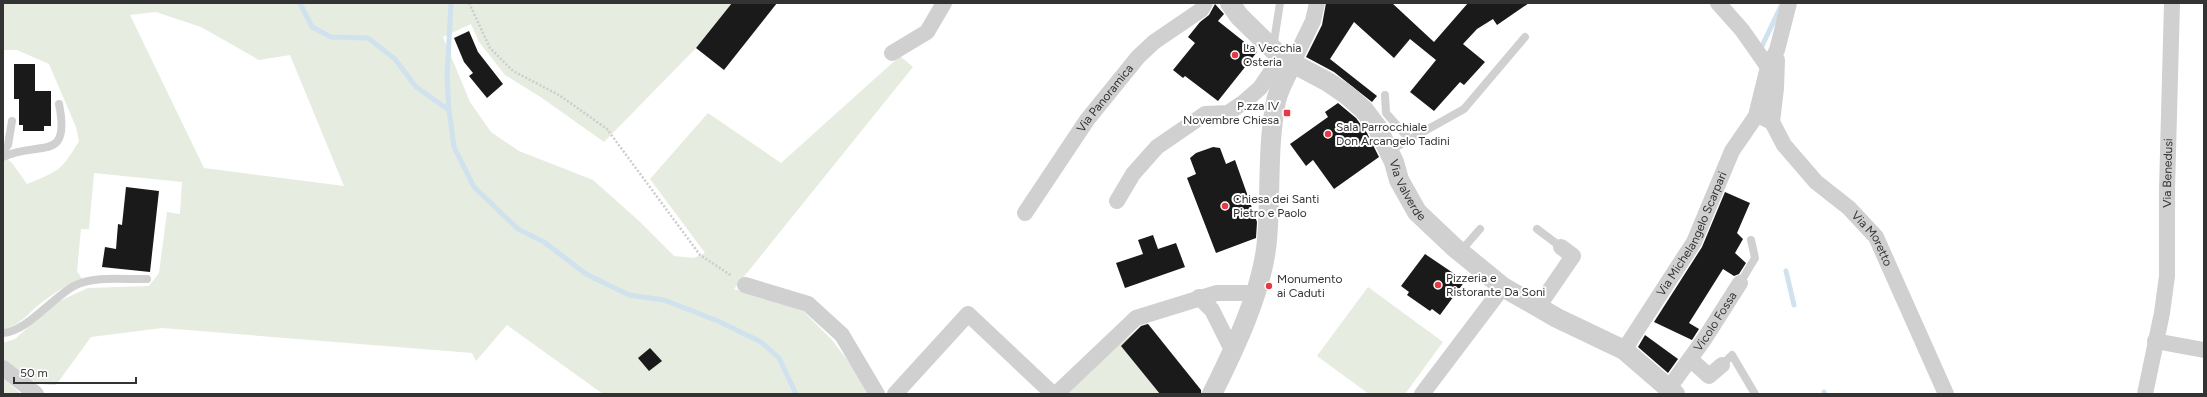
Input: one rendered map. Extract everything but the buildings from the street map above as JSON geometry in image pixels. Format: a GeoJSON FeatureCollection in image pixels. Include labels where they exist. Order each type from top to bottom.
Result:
{"type":"FeatureCollection","features":[{"type":"Feature","properties":{"kind":"street"},"geometry":{"type":"LineString","coordinates":[[892,53],[927,32],[944,3]]}},
{"type":"Feature","properties":{"kind":"street","name":"Via Panoramica"},"geometry":{"type":"LineString","coordinates":[[1025,213],[1087,120],[1138,57],[1154,42],[1201,10],[1205,3]]}},
{"type":"Feature","properties":{"kind":"street"},"geometry":{"type":"LineString","coordinates":[[1230,3],[1239,16],[1282,56]]}},
{"type":"Feature","properties":{"kind":"street"},"geometry":{"type":"LineString","coordinates":[[1117,201],[1133,174],[1157,147],[1204,114],[1228,113],[1260,88],[1282,56],[1313,21],[1317,3]]}},
{"type":"Feature","properties":{"kind":"street"},"geometry":{"type":"LineString","coordinates":[[1718,3],[1742,30],[1768,67]]}},
{"type":"Feature","properties":{"kind":"street"},"geometry":{"type":"LineString","coordinates":[[1777,50],[1768,67],[1756,116],[1772,122],[1776,88],[1777,50],[1789,3]]}},
{"type":"Feature","properties":{"kind":"street","name":"Via Benedusi"},"geometry":{"type":"LineString","coordinates":[[2145,394],[2168,276],[2167,189],[2172,3]]}},
{"type":"Feature","properties":{"kind":"street"},"geometry":{"type":"LineString","coordinates":[[1212,394],[1233,352],[1262,271],[1267,241],[1269,169],[1282,56]]}},
{"type":"Feature","properties":{"kind":"street","name":"Via Valverde"},"geometry":{"type":"LineString","coordinates":[[1282,56],[1347,95],[1364,110],[1376,126],[1389,151],[1399,180],[1416,212],[1460,252],[1503,287],[1538,307],[1624,350],[1672,391]]}},
{"type":"Feature","properties":{"kind":"street","name":"Via Michelangelo Scarpari"},"geometry":{"type":"LineString","coordinates":[[1624,350],[1694,242],[1732,151],[1756,116]]}},
{"type":"Feature","properties":{"kind":"street","name":"Via Moretto"},"geometry":{"type":"LineString","coordinates":[[1772,122],[1784,145],[1816,182],[1849,208],[1876,237],[1946,394]]}},
{"type":"Feature","properties":{"kind":"street"},"geometry":{"type":"LineString","coordinates":[[1538,307],[1572,256],[1561,247]]}},
{"type":"Feature","properties":{"kind":"street","name":"Vicolo Fossa"},"geometry":{"type":"LineString","coordinates":[[1672,391],[1690,359],[1740,283]]}},
{"type":"Feature","properties":{"kind":"street"},"geometry":{"type":"LineString","coordinates":[[745,285],[808,304],[842,335],[877,394]]}},
{"type":"Feature","properties":{"kind":"street"},"geometry":{"type":"LineString","coordinates":[[1422,394],[1503,287]]}},
{"type":"Feature","properties":{"kind":"street"},"geometry":{"type":"LineString","coordinates":[[1056,394],[1136,318],[1217,292],[1254,293]]}},
{"type":"Feature","properties":{"kind":"street"},"geometry":{"type":"LineString","coordinates":[[1199,297],[1212,310],[1233,352]]}},
{"type":"Feature","properties":{"kind":"street"},"geometry":{"type":"LineString","coordinates":[[895,394],[968,314],[1052,394]]}},
{"type":"Feature","properties":{"kind":"street"},"geometry":{"type":"LineString","coordinates":[[2155,341],[2204,350]]}},
{"type":"Feature","properties":{"kind":"street","name":"Vicolo Fossa"},"geometry":{"type":"LineString","coordinates":[[1690,359],[1709,376],[1722,365]]}},
{"type":"Feature","properties":{"kind":"street"},"geometry":{"type":"LineString","coordinates":[[3,368],[36,394]]}},
{"type":"Feature","properties":{"kind":"lane"},"geometry":{"type":"LineString","coordinates":[[1280,3],[1282,56]]}},
{"type":"Feature","properties":{"kind":"lane"},"geometry":{"type":"LineString","coordinates":[[1389,151],[1464,109],[1525,37]]}},
{"type":"Feature","properties":{"kind":"lane"},"geometry":{"type":"LineString","coordinates":[[1385,95],[1386,113],[1409,139]]}},
{"type":"Feature","properties":{"kind":"lane"},"geometry":{"type":"LineString","coordinates":[[3,157],[13,152],[45,149],[57,142],[62,132],[63,124],[59,104]]}},
{"type":"Feature","properties":{"kind":"lane"},"geometry":{"type":"LineString","coordinates":[[3,152],[8,145],[12,121]]}},
{"type":"Feature","properties":{"kind":"lane"},"geometry":{"type":"LineString","coordinates":[[1460,252],[1480,229]]}},
{"type":"Feature","properties":{"kind":"lane"},"geometry":{"type":"LineString","coordinates":[[1537,230],[1561,247]]}},
{"type":"Feature","properties":{"kind":"lane"},"geometry":{"type":"LineString","coordinates":[[1740,283],[1755,258],[1751,240]]}},
{"type":"Feature","properties":{"kind":"lane"},"geometry":{"type":"LineString","coordinates":[[3,333],[11,333],[29,321],[54,299],[75,286],[93,281],[147,279]]}},
{"type":"Feature","properties":{"kind":"lane"},"geometry":{"type":"LineString","coordinates":[[1722,365],[1732,355],[1755,394]]}},
{"type":"Feature","properties":{"kind":"path"},"geometry":{"type":"LineString","coordinates":[[469,3],[490,48],[514,71],[559,95],[606,129],[700,255],[745,285]]}},
{"type":"Feature","properties":{"kind":"shaded area"},"geometry":{"type":"Polygon","coordinates":[[[3,3],[732,3],[696,48],[604,142],[542,98],[505,75],[479,42],[471,24],[443,37],[470,102],[491,132],[519,151],[593,180],[638,220],[674,256],[694,258],[705,253],[650,179],[708,113],[781,163],[900,56],[913,67],[734,289],[803,311],[832,340],[860,377],[868,394],[603,394],[507,325],[476,361],[472,353],[162,328],[91,337],[56,385],[34,382],[27,379],[3,362],[3,343],[15,339],[55,303],[88,288],[149,286],[159,273],[167,212],[180,214],[182,182],[94,173],[89,229],[81,229],[77,271],[82,279],[51,296],[24,319],[9,328],[3,329],[3,155],[12,163],[27,184],[53,173],[58,169],[68,159],[79,141],[76,127],[49,64],[17,50],[3,50],[3,3]],[[156,12],[130,15],[204,168],[344,186],[290,55],[259,60],[201,27],[156,12]]]}},
{"type":"Feature","properties":{"kind":"shaded area"},"geometry":{"type":"Polygon","coordinates":[[[1368,287],[1443,342],[1405,394],[1369,394],[1317,356],[1368,287]]]}},
{"type":"Feature","properties":{"kind":"shaded area"},"geometry":{"type":"Polygon","coordinates":[[[1147,322],[1204,394],[1065,394],[1119,344],[1147,322]]]}},
{"type":"Feature","properties":{"kind":"shaded area"},"geometry":{"type":"Polygon","coordinates":[[[3,378],[21,394],[3,394],[3,378]]]}},
{"type":"Feature","properties":{"kind":"waterway"},"geometry":{"type":"LineString","coordinates":[[300,3],[312,27],[331,37],[368,38],[395,59],[416,87],[449,110],[454,147],[474,187],[518,229],[544,242],[586,274],[629,295],[664,300],[718,321],[761,342],[779,358],[796,394]]}},
{"type":"Feature","properties":{"kind":"waterway"},"geometry":{"type":"LineString","coordinates":[[449,110],[447,77],[451,3]]}},
{"type":"Feature","properties":{"kind":"waterway"},"geometry":{"type":"LineString","coordinates":[[1762,46],[1782,4]]}},
{"type":"Feature","properties":{"kind":"waterway"},"geometry":{"type":"LineString","coordinates":[[1786,271],[1794,305]]}},
{"type":"Feature","properties":{"kind":"place","name":"La Vecchia Osteria"},"geometry":{"type":"Point","coordinates":[1235,55]}},
{"type":"Feature","properties":{"kind":"place","name":"P.zza IV Novembre Chiesa"},"geometry":{"type":"Point","coordinates":[1287,113]}},
{"type":"Feature","properties":{"kind":"place","name":"Sala Parrocchiale Don Arcangelo Tadini"},"geometry":{"type":"Point","coordinates":[1328,134]}},
{"type":"Feature","properties":{"kind":"place","name":"Chiesa dei Santi Pietro e Paolo"},"geometry":{"type":"Point","coordinates":[1225,206]}},
{"type":"Feature","properties":{"kind":"place","name":"Pizzeria e Ristorante Da Soni"},"geometry":{"type":"Point","coordinates":[1438,285]}},
{"type":"Feature","properties":{"kind":"place","name":"Monumento ai Caduti"},"geometry":{"type":"Point","coordinates":[1269,286]}}]}
